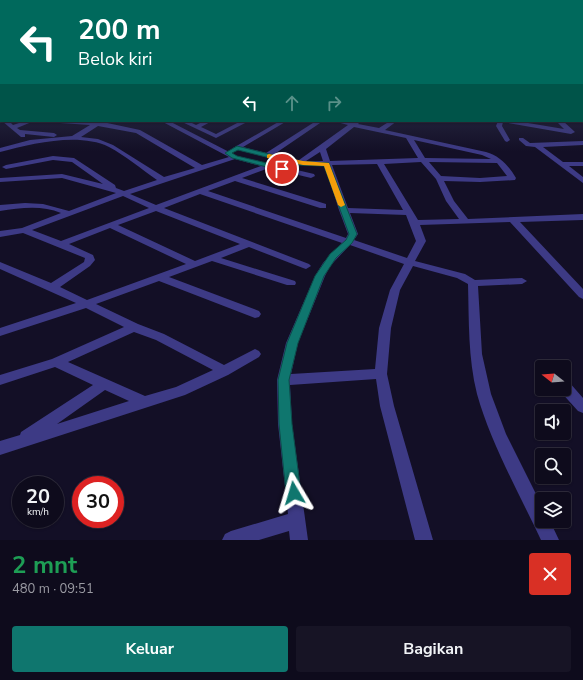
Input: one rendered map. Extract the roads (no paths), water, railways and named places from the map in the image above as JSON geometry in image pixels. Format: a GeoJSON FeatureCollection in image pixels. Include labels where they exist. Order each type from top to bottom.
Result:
{"type":"FeatureCollection","features":[{"type":"Feature","properties":{"kind":"street"},"geometry":{"type":"LineString","coordinates":[[6,122],[30,142]]}},
{"type":"Feature","properties":{"kind":"street"},"geometry":{"type":"LineString","coordinates":[[12,127],[28,122]]}},
{"type":"Feature","properties":{"kind":"street"},"geometry":{"type":"LineString","coordinates":[[0,150],[30,142],[73,138],[100,122],[140,133],[201,168]]}},
{"type":"Feature","properties":{"kind":"street"},"geometry":{"type":"LineString","coordinates":[[166,122],[233,152],[270,165],[312,176]]}},
{"type":"Feature","properties":{"kind":"street"},"geometry":{"type":"LineString","coordinates":[[185,122],[214,136],[218,136],[244,122]]}},
{"type":"Feature","properties":{"kind":"street"},"geometry":{"type":"LineString","coordinates":[[196,127],[207,122]]}},
{"type":"Feature","properties":{"kind":"street"},"geometry":{"type":"LineString","coordinates":[[0,234],[24,230],[120,192],[201,168],[233,152],[282,122]]}},
{"type":"Feature","properties":{"kind":"street"},"geometry":{"type":"LineString","coordinates":[[267,156],[318,122]]}},
{"type":"Feature","properties":{"kind":"street"},"geometry":{"type":"LineString","coordinates":[[346,122],[356,123],[409,137],[492,155],[512,178],[480,180],[440,178]]}},
{"type":"Feature","properties":{"kind":"street"},"geometry":{"type":"LineString","coordinates":[[381,130],[393,122]]}},
{"type":"Feature","properties":{"kind":"street"},"geometry":{"type":"LineString","coordinates":[[501,122],[499,126],[507,140]]}},
{"type":"Feature","properties":{"kind":"street"},"geometry":{"type":"LineString","coordinates":[[511,122],[572,132]]}},
{"type":"Feature","properties":{"kind":"street"},"geometry":{"type":"LineString","coordinates":[[560,122],[583,140]]}},
{"type":"Feature","properties":{"kind":"street"},"geometry":{"type":"LineString","coordinates":[[298,163],[322,148],[356,123]]}},
{"type":"Feature","properties":{"kind":"street"},"geometry":{"type":"LineString","coordinates":[[18,132],[98,141],[111,146],[163,180]]}},
{"type":"Feature","properties":{"kind":"street"},"geometry":{"type":"LineString","coordinates":[[409,137],[423,160],[440,178],[450,201],[465,221]]}},
{"type":"Feature","properties":{"kind":"street"},"geometry":{"type":"LineString","coordinates":[[521,139],[528,145],[583,140]]}},
{"type":"Feature","properties":{"kind":"street"},"geometry":{"type":"LineString","coordinates":[[536,145],[581,178]]}},
{"type":"Feature","properties":{"kind":"street"},"geometry":{"type":"LineString","coordinates":[[299,540],[285,424],[283,380],[292,343],[320,276],[333,256],[349,241],[353,234],[326,164],[322,148]]}},
{"type":"Feature","properties":{"kind":"street"},"geometry":{"type":"LineString","coordinates":[[233,152],[267,156],[298,163],[326,164],[423,160],[498,161]]}},
{"type":"Feature","properties":{"kind":"street"},"geometry":{"type":"LineString","coordinates":[[6,167],[53,158],[74,160],[120,192]]}},
{"type":"Feature","properties":{"kind":"street"},"geometry":{"type":"LineString","coordinates":[[0,162],[6,167],[14,178]]}},
{"type":"Feature","properties":{"kind":"street"},"geometry":{"type":"LineString","coordinates":[[379,162],[415,223],[421,241],[395,290],[385,328],[381,374],[387,406],[424,540]]}},
{"type":"Feature","properties":{"kind":"street"},"geometry":{"type":"LineString","coordinates":[[561,164],[583,164]]}},
{"type":"Feature","properties":{"kind":"street"},"geometry":{"type":"LineString","coordinates":[[61,244],[237,179],[270,165]]}},
{"type":"Feature","properties":{"kind":"street"},"geometry":{"type":"LineString","coordinates":[[0,180],[62,176],[120,192],[156,208],[306,266]]}},
{"type":"Feature","properties":{"kind":"street"},"geometry":{"type":"LineString","coordinates":[[237,179],[323,206]]}},
{"type":"Feature","properties":{"kind":"street"},"geometry":{"type":"LineString","coordinates":[[202,192],[409,262],[461,276],[473,283],[522,281]]}},
{"type":"Feature","properties":{"kind":"street"},"geometry":{"type":"LineString","coordinates":[[0,208],[41,207],[56,209],[67,213]]}},
{"type":"Feature","properties":{"kind":"street"},"geometry":{"type":"LineString","coordinates":[[343,210],[408,212]]}},
{"type":"Feature","properties":{"kind":"street"},"geometry":{"type":"LineString","coordinates":[[415,223],[582,218]]}},
{"type":"Feature","properties":{"kind":"street"},"geometry":{"type":"LineString","coordinates":[[512,219],[583,295]]}},
{"type":"Feature","properties":{"kind":"street"},"geometry":{"type":"LineString","coordinates":[[110,225],[194,264]]}},
{"type":"Feature","properties":{"kind":"street"},"geometry":{"type":"LineString","coordinates":[[24,230],[87,255],[90,260],[87,264],[52,287]]}},
{"type":"Feature","properties":{"kind":"street"},"geometry":{"type":"LineString","coordinates":[[0,332],[86,304],[248,244]]}},
{"type":"Feature","properties":{"kind":"street"},"geometry":{"type":"LineString","coordinates":[[212,258],[291,283]]}},
{"type":"Feature","properties":{"kind":"street"},"geometry":{"type":"LineString","coordinates":[[0,266],[52,287],[134,327],[160,337],[210,362],[224,371]]}},
{"type":"Feature","properties":{"kind":"street"},"geometry":{"type":"LineString","coordinates":[[158,277],[255,314]]}},
{"type":"Feature","properties":{"kind":"street"},"geometry":{"type":"LineString","coordinates":[[473,283],[476,354],[484,394],[499,435],[550,540]]}},
{"type":"Feature","properties":{"kind":"street"},"geometry":{"type":"LineString","coordinates":[[0,380],[56,362],[134,327]]}},
{"type":"Feature","properties":{"kind":"street"},"geometry":{"type":"LineString","coordinates":[[0,448],[180,391],[224,371],[255,354]]}},
{"type":"Feature","properties":{"kind":"street"},"geometry":{"type":"LineString","coordinates":[[56,362],[146,403]]}},
{"type":"Feature","properties":{"kind":"street"},"geometry":{"type":"LineString","coordinates":[[283,380],[381,374]]}},
{"type":"Feature","properties":{"kind":"street"},"geometry":{"type":"LineString","coordinates":[[20,442],[104,384]]}},
{"type":"Feature","properties":{"kind":"street"},"geometry":{"type":"LineString","coordinates":[[571,394],[583,407]]}},
{"type":"Feature","properties":{"kind":"street"},"geometry":{"type":"LineString","coordinates":[[231,540],[297,520]]}}]}
